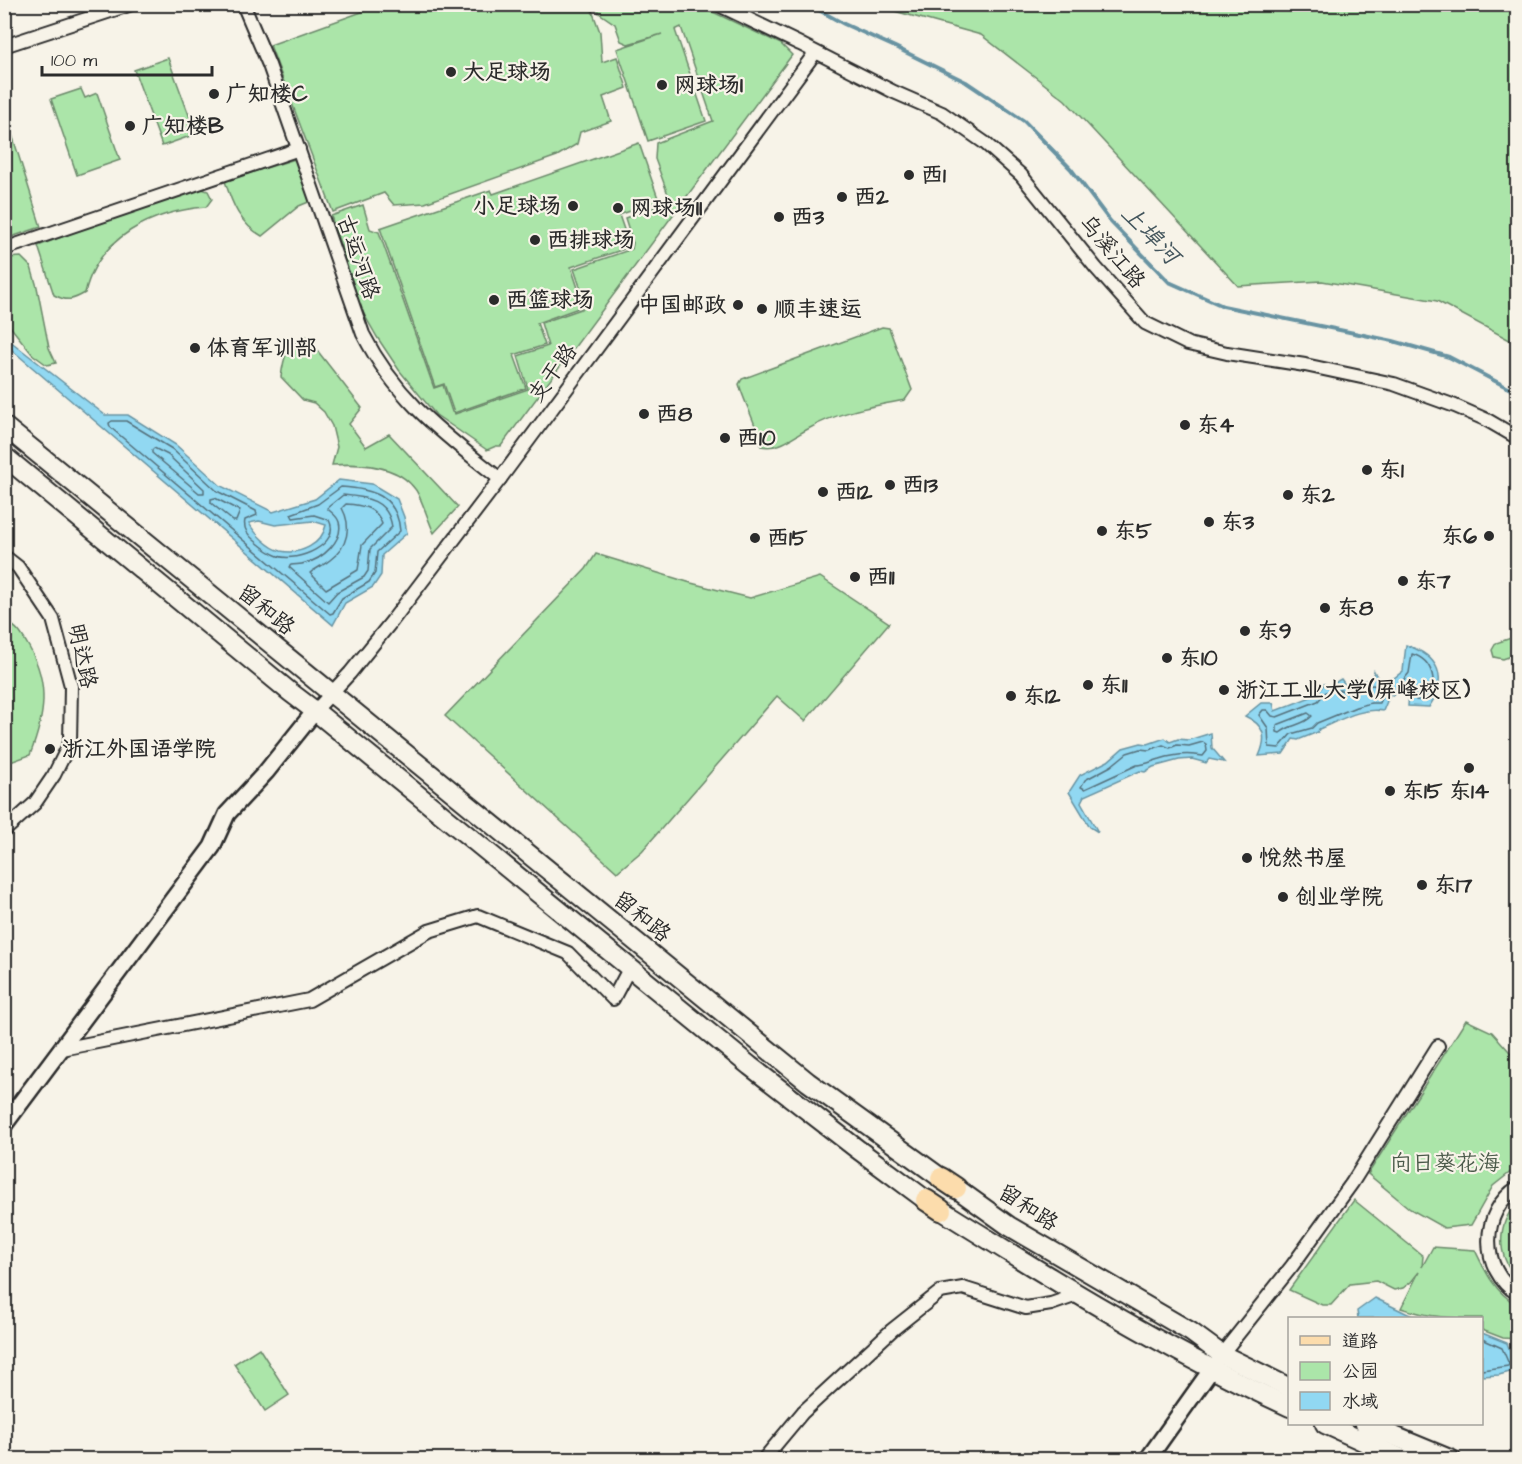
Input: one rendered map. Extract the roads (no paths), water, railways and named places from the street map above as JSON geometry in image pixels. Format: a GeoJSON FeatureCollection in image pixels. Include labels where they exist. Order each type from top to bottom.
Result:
{"type":"FeatureCollection","features":[{"type":"Feature","properties":{"kind":"main road","name":"留和路"},"geometry":{"type":"LineString","coordinates":[[4,426],[808,1082],[1009,1226],[1191,1332],[1221,1354],[1288,1387]]}},
{"type":"Feature","properties":{"kind":"main road","name":"留和路"},"geometry":{"type":"LineString","coordinates":[[4,456],[281,685],[782,1092],[934,1205],[1077,1295],[1211,1370],[1288,1406]]}},
{"type":"Feature","properties":{"kind":"main road"},"geometry":{"type":"LineString","coordinates":[[1327,1425],[1406,1460]]}},
{"type":"Feature","properties":{"kind":"main road"},"geometry":{"type":"LineString","coordinates":[[1367,1425],[1452,1460]]}},
{"type":"Feature","properties":{"kind":"street"},"geometry":{"type":"LineString","coordinates":[[4,46],[132,4]]}},
{"type":"Feature","properties":{"kind":"street","name":"古运河路"},"geometry":{"type":"LineString","coordinates":[[243,4],[269,65],[363,334],[377,362],[424,416],[500,479]]}},
{"type":"Feature","properties":{"kind":"street","name":"乌溪江路"},"geometry":{"type":"LineString","coordinates":[[717,4],[894,92],[942,113],[985,143],[1021,175],[1096,268],[1145,323],[1188,344],[1395,384],[1487,420],[1518,438]]}},
{"type":"Feature","properties":{"kind":"street","name":"支干路"},"geometry":{"type":"LineString","coordinates":[[315,711],[392,621],[500,479],[815,53]]}},
{"type":"Feature","properties":{"kind":"street"},"geometry":{"type":"LineString","coordinates":[[4,249],[299,150]]}},
{"type":"Feature","properties":{"kind":"street","name":"明达路"},"geometry":{"type":"LineString","coordinates":[[4,555],[18,567],[53,619],[71,686],[70,743],[54,775],[35,803],[4,831]]}},
{"type":"Feature","properties":{"kind":"street"},"geometry":{"type":"LineString","coordinates":[[4,1125],[212,847],[227,814],[266,772],[315,711]]}},
{"type":"Feature","properties":{"kind":"street"},"geometry":{"type":"LineString","coordinates":[[62,1049],[309,1000],[429,932],[478,916],[568,953],[613,999],[630,968]]}},
{"type":"Feature","properties":{"kind":"street"},"geometry":{"type":"LineString","coordinates":[[1147,1460],[1221,1354],[1292,1266],[1352,1183],[1438,1046]]}},
{"type":"Feature","properties":{"kind":"street"},"geometry":{"type":"LineString","coordinates":[[1518,1187],[1500,1203],[1493,1216],[1489,1240],[1492,1264],[1500,1278],[1518,1294]]}},
{"type":"Feature","properties":{"kind":"street"},"geometry":{"type":"LineString","coordinates":[[763,1460],[803,1412],[892,1330],[940,1292],[963,1288],[1026,1308],[1051,1304],[1077,1295]]}},
{"type":"Feature","properties":{"kind":"water"},"geometry":{"type":"Polygon","coordinates":[[[5,337],[105,415],[128,415],[176,445],[221,486],[273,512],[315,499],[339,480],[372,484],[397,499],[407,533],[382,555],[381,575],[373,587],[345,603],[333,625],[5,344],[5,337]],[[259,521],[249,523],[267,544],[289,552],[310,547],[320,538],[326,525],[313,521],[275,525],[259,521]]]}},
{"type":"Feature","properties":{"kind":"water"},"geometry":{"type":"Polygon","coordinates":[[[1406,645],[1426,655],[1437,669],[1438,687],[1429,707],[1408,706],[1409,693],[1397,688],[1393,695],[1390,694],[1383,711],[1367,711],[1350,716],[1319,729],[1318,732],[1298,740],[1293,739],[1283,754],[1259,756],[1264,737],[1260,727],[1245,716],[1261,703],[1273,703],[1275,711],[1316,695],[1324,684],[1332,686],[1341,679],[1346,686],[1352,685],[1356,678],[1362,681],[1372,679],[1374,671],[1379,681],[1394,678],[1403,671],[1406,645]]]}},
{"type":"Feature","properties":{"kind":"water"},"geometry":{"type":"Polygon","coordinates":[[[1211,733],[1212,748],[1224,762],[1209,759],[1206,763],[1192,759],[1179,760],[1153,767],[1145,772],[1140,771],[1084,796],[1081,802],[1098,832],[1090,827],[1069,792],[1080,775],[1108,761],[1123,748],[1141,743],[1148,744],[1165,738],[1170,742],[1178,739],[1189,740],[1211,733]]]}},
{"type":"Feature","properties":{"kind":"water"},"geometry":{"type":"Polygon","coordinates":[[[1375,1298],[1418,1317],[1358,1317],[1357,1311],[1375,1298]]]}},
{"type":"Feature","properties":{"kind":"water"},"geometry":{"type":"Polygon","coordinates":[[[1483,1333],[1507,1343],[1517,1370],[1499,1375],[1483,1376],[1483,1333]]]}},
{"type":"Feature","properties":{"kind":"waterway","name":"上埠河"},"geometry":{"type":"LineString","coordinates":[[808,4],[844,24],[966,82],[1024,121],[1071,169],[1110,221],[1169,282],[1223,306],[1393,341],[1449,357],[1518,393]]}},
{"type":"Feature","properties":{"kind":"place","name":"大足球场"},"geometry":{"type":"Point","coordinates":[451,72]}},
{"type":"Feature","properties":{"kind":"place","name":"网球场I"},"geometry":{"type":"Point","coordinates":[662,85]}},
{"type":"Feature","properties":{"kind":"place","name":"广知楼C"},"geometry":{"type":"Point","coordinates":[214,94]}},
{"type":"Feature","properties":{"kind":"place","name":"广知楼B"},"geometry":{"type":"Point","coordinates":[130,126]}},
{"type":"Feature","properties":{"kind":"place","name":"西1"},"geometry":{"type":"Point","coordinates":[909,175]}},
{"type":"Feature","properties":{"kind":"place","name":"西2"},"geometry":{"type":"Point","coordinates":[842,197]}},
{"type":"Feature","properties":{"kind":"place","name":"小足球场"},"geometry":{"type":"Point","coordinates":[573,206]}},
{"type":"Feature","properties":{"kind":"place","name":"网球场II"},"geometry":{"type":"Point","coordinates":[618,208]}},
{"type":"Feature","properties":{"kind":"place","name":"西3"},"geometry":{"type":"Point","coordinates":[779,217]}},
{"type":"Feature","properties":{"kind":"place","name":"西排球场"},"geometry":{"type":"Point","coordinates":[535,240]}},
{"type":"Feature","properties":{"kind":"place","name":"西篮球场"},"geometry":{"type":"Point","coordinates":[494,300]}},
{"type":"Feature","properties":{"kind":"place","name":"中国邮政"},"geometry":{"type":"Point","coordinates":[738,305]}},
{"type":"Feature","properties":{"kind":"place","name":"顺丰速运"},"geometry":{"type":"Point","coordinates":[762,309]}},
{"type":"Feature","properties":{"kind":"place","name":"体育军训部"},"geometry":{"type":"Point","coordinates":[195,348]}},
{"type":"Feature","properties":{"kind":"place","name":"西8"},"geometry":{"type":"Point","coordinates":[644,414]}},
{"type":"Feature","properties":{"kind":"place","name":"东4"},"geometry":{"type":"Point","coordinates":[1185,425]}},
{"type":"Feature","properties":{"kind":"place","name":"西10"},"geometry":{"type":"Point","coordinates":[725,438]}},
{"type":"Feature","properties":{"kind":"place","name":"东1"},"geometry":{"type":"Point","coordinates":[1367,470]}},
{"type":"Feature","properties":{"kind":"place","name":"西13"},"geometry":{"type":"Point","coordinates":[890,485]}},
{"type":"Feature","properties":{"kind":"place","name":"西12"},"geometry":{"type":"Point","coordinates":[823,492]}},
{"type":"Feature","properties":{"kind":"place","name":"东2"},"geometry":{"type":"Point","coordinates":[1288,495]}},
{"type":"Feature","properties":{"kind":"place","name":"东3"},"geometry":{"type":"Point","coordinates":[1209,522]}},
{"type":"Feature","properties":{"kind":"place","name":"东5"},"geometry":{"type":"Point","coordinates":[1102,531]}},
{"type":"Feature","properties":{"kind":"place","name":"东6"},"geometry":{"type":"Point","coordinates":[1489,536]}},
{"type":"Feature","properties":{"kind":"place","name":"西15"},"geometry":{"type":"Point","coordinates":[755,538]}},
{"type":"Feature","properties":{"kind":"place","name":"西11"},"geometry":{"type":"Point","coordinates":[855,577]}},
{"type":"Feature","properties":{"kind":"place","name":"东7"},"geometry":{"type":"Point","coordinates":[1403,581]}},
{"type":"Feature","properties":{"kind":"place","name":"东8"},"geometry":{"type":"Point","coordinates":[1325,608]}},
{"type":"Feature","properties":{"kind":"place","name":"东9"},"geometry":{"type":"Point","coordinates":[1245,631]}},
{"type":"Feature","properties":{"kind":"place","name":"东10"},"geometry":{"type":"Point","coordinates":[1167,658]}},
{"type":"Feature","properties":{"kind":"place","name":"东11"},"geometry":{"type":"Point","coordinates":[1088,685]}},
{"type":"Feature","properties":{"kind":"place","name":"浙江工业大学(屏峰校区)"},"geometry":{"type":"Point","coordinates":[1224,690]}},
{"type":"Feature","properties":{"kind":"place","name":"东12"},"geometry":{"type":"Point","coordinates":[1011,696]}},
{"type":"Feature","properties":{"kind":"place","name":"浙江外国语学院"},"geometry":{"type":"Point","coordinates":[50,749]}},
{"type":"Feature","properties":{"kind":"place","name":"东14"},"geometry":{"type":"Point","coordinates":[1469,768]}},
{"type":"Feature","properties":{"kind":"place","name":"东15"},"geometry":{"type":"Point","coordinates":[1390,791]}},
{"type":"Feature","properties":{"kind":"place","name":"悦然书屋"},"geometry":{"type":"Point","coordinates":[1247,858]}},
{"type":"Feature","properties":{"kind":"place","name":"东17"},"geometry":{"type":"Point","coordinates":[1422,885]}},
{"type":"Feature","properties":{"kind":"place","name":"创业学院"},"geometry":{"type":"Point","coordinates":[1283,897]}},
{"type":"Feature","properties":{"kind":"park label","name":"向日葵花海"},"geometry":{"type":"Point","coordinates":[1445,1163]}}]}
